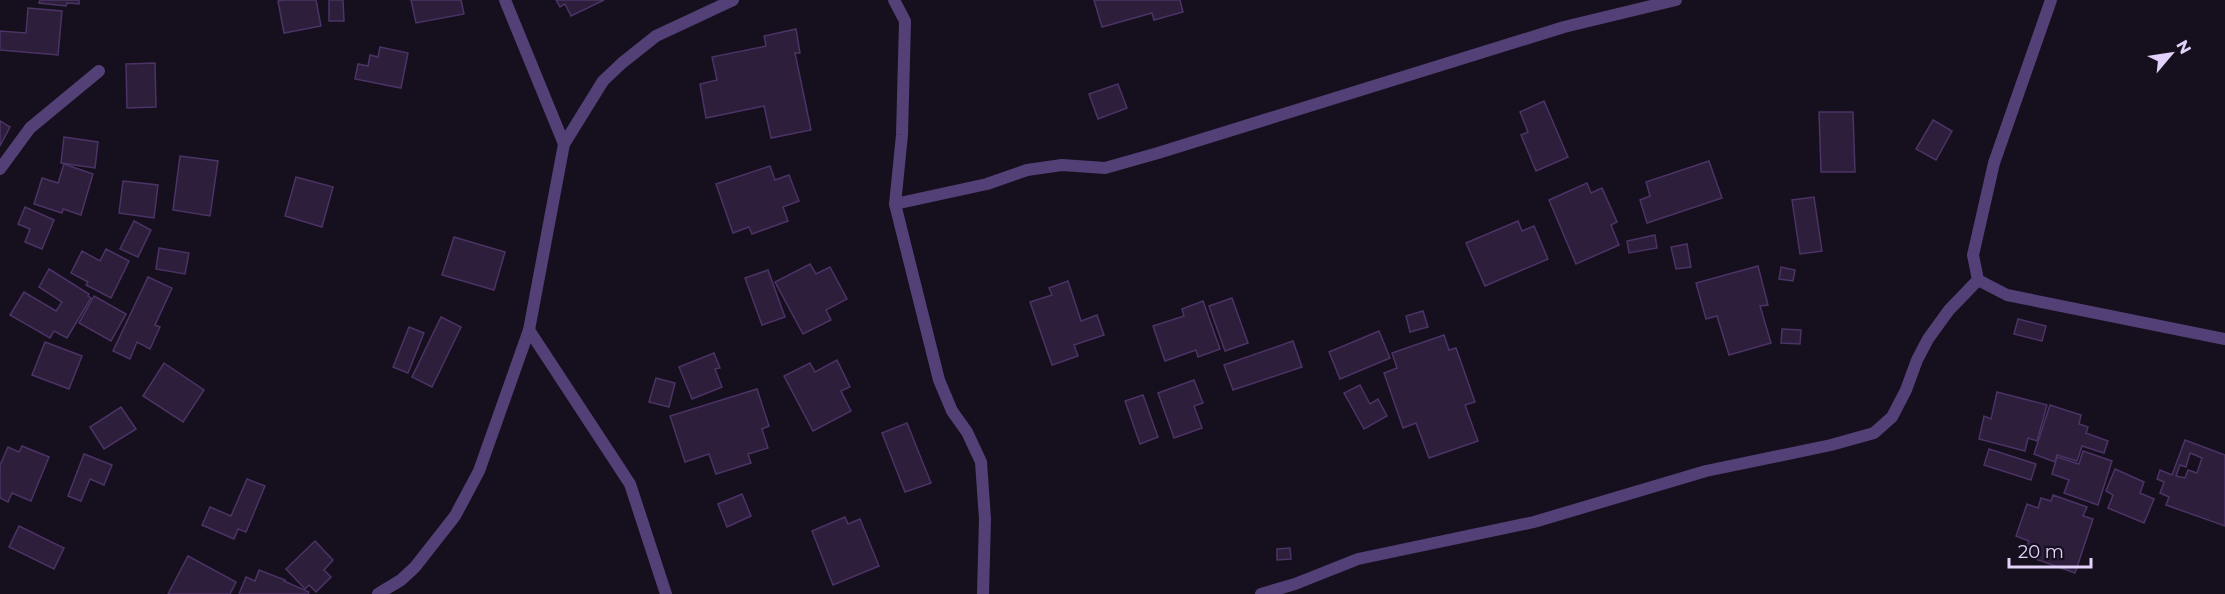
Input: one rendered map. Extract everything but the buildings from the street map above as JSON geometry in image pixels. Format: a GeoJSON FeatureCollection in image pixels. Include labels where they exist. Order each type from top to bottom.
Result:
{"type":"FeatureCollection","features":[{"type":"Feature","properties":{"kind":"street"},"geometry":{"type":"LineString","coordinates":[[505,0],[564,144]]}},
{"type":"Feature","properties":{"kind":"street"},"geometry":{"type":"LineString","coordinates":[[378,594],[401,580],[415,567],[455,516],[479,471],[530,330],[564,144],[603,81],[622,63],[657,36],[733,0]]}},
{"type":"Feature","properties":{"kind":"street"},"geometry":{"type":"LineString","coordinates":[[894,0],[905,21],[902,135],[895,204],[939,380],[952,411],[967,432],[981,462],[985,519],[983,594]]}},
{"type":"Feature","properties":{"kind":"street"},"geometry":{"type":"LineString","coordinates":[[895,204],[987,184],[1027,170],[1062,165],[1105,168],[1564,27],[1677,0]]}},
{"type":"Feature","properties":{"kind":"street"},"geometry":{"type":"LineString","coordinates":[[1978,280],[1973,255],[1994,163],[2051,0]]}},
{"type":"Feature","properties":{"kind":"street"},"geometry":{"type":"LineString","coordinates":[[0,170],[30,128],[99,70]]}},
{"type":"Feature","properties":{"kind":"street"},"geometry":{"type":"LineString","coordinates":[[1978,280],[2007,295],[2225,339]]}},
{"type":"Feature","properties":{"kind":"street"},"geometry":{"type":"LineString","coordinates":[[1261,594],[1295,584],[1358,559],[1534,522],[1706,471],[1831,445],[1874,433],[1892,417],[1928,339],[1949,310],[1978,280]]}},
{"type":"Feature","properties":{"kind":"street"},"geometry":{"type":"LineString","coordinates":[[530,330],[630,484],[666,594]]}}]}
